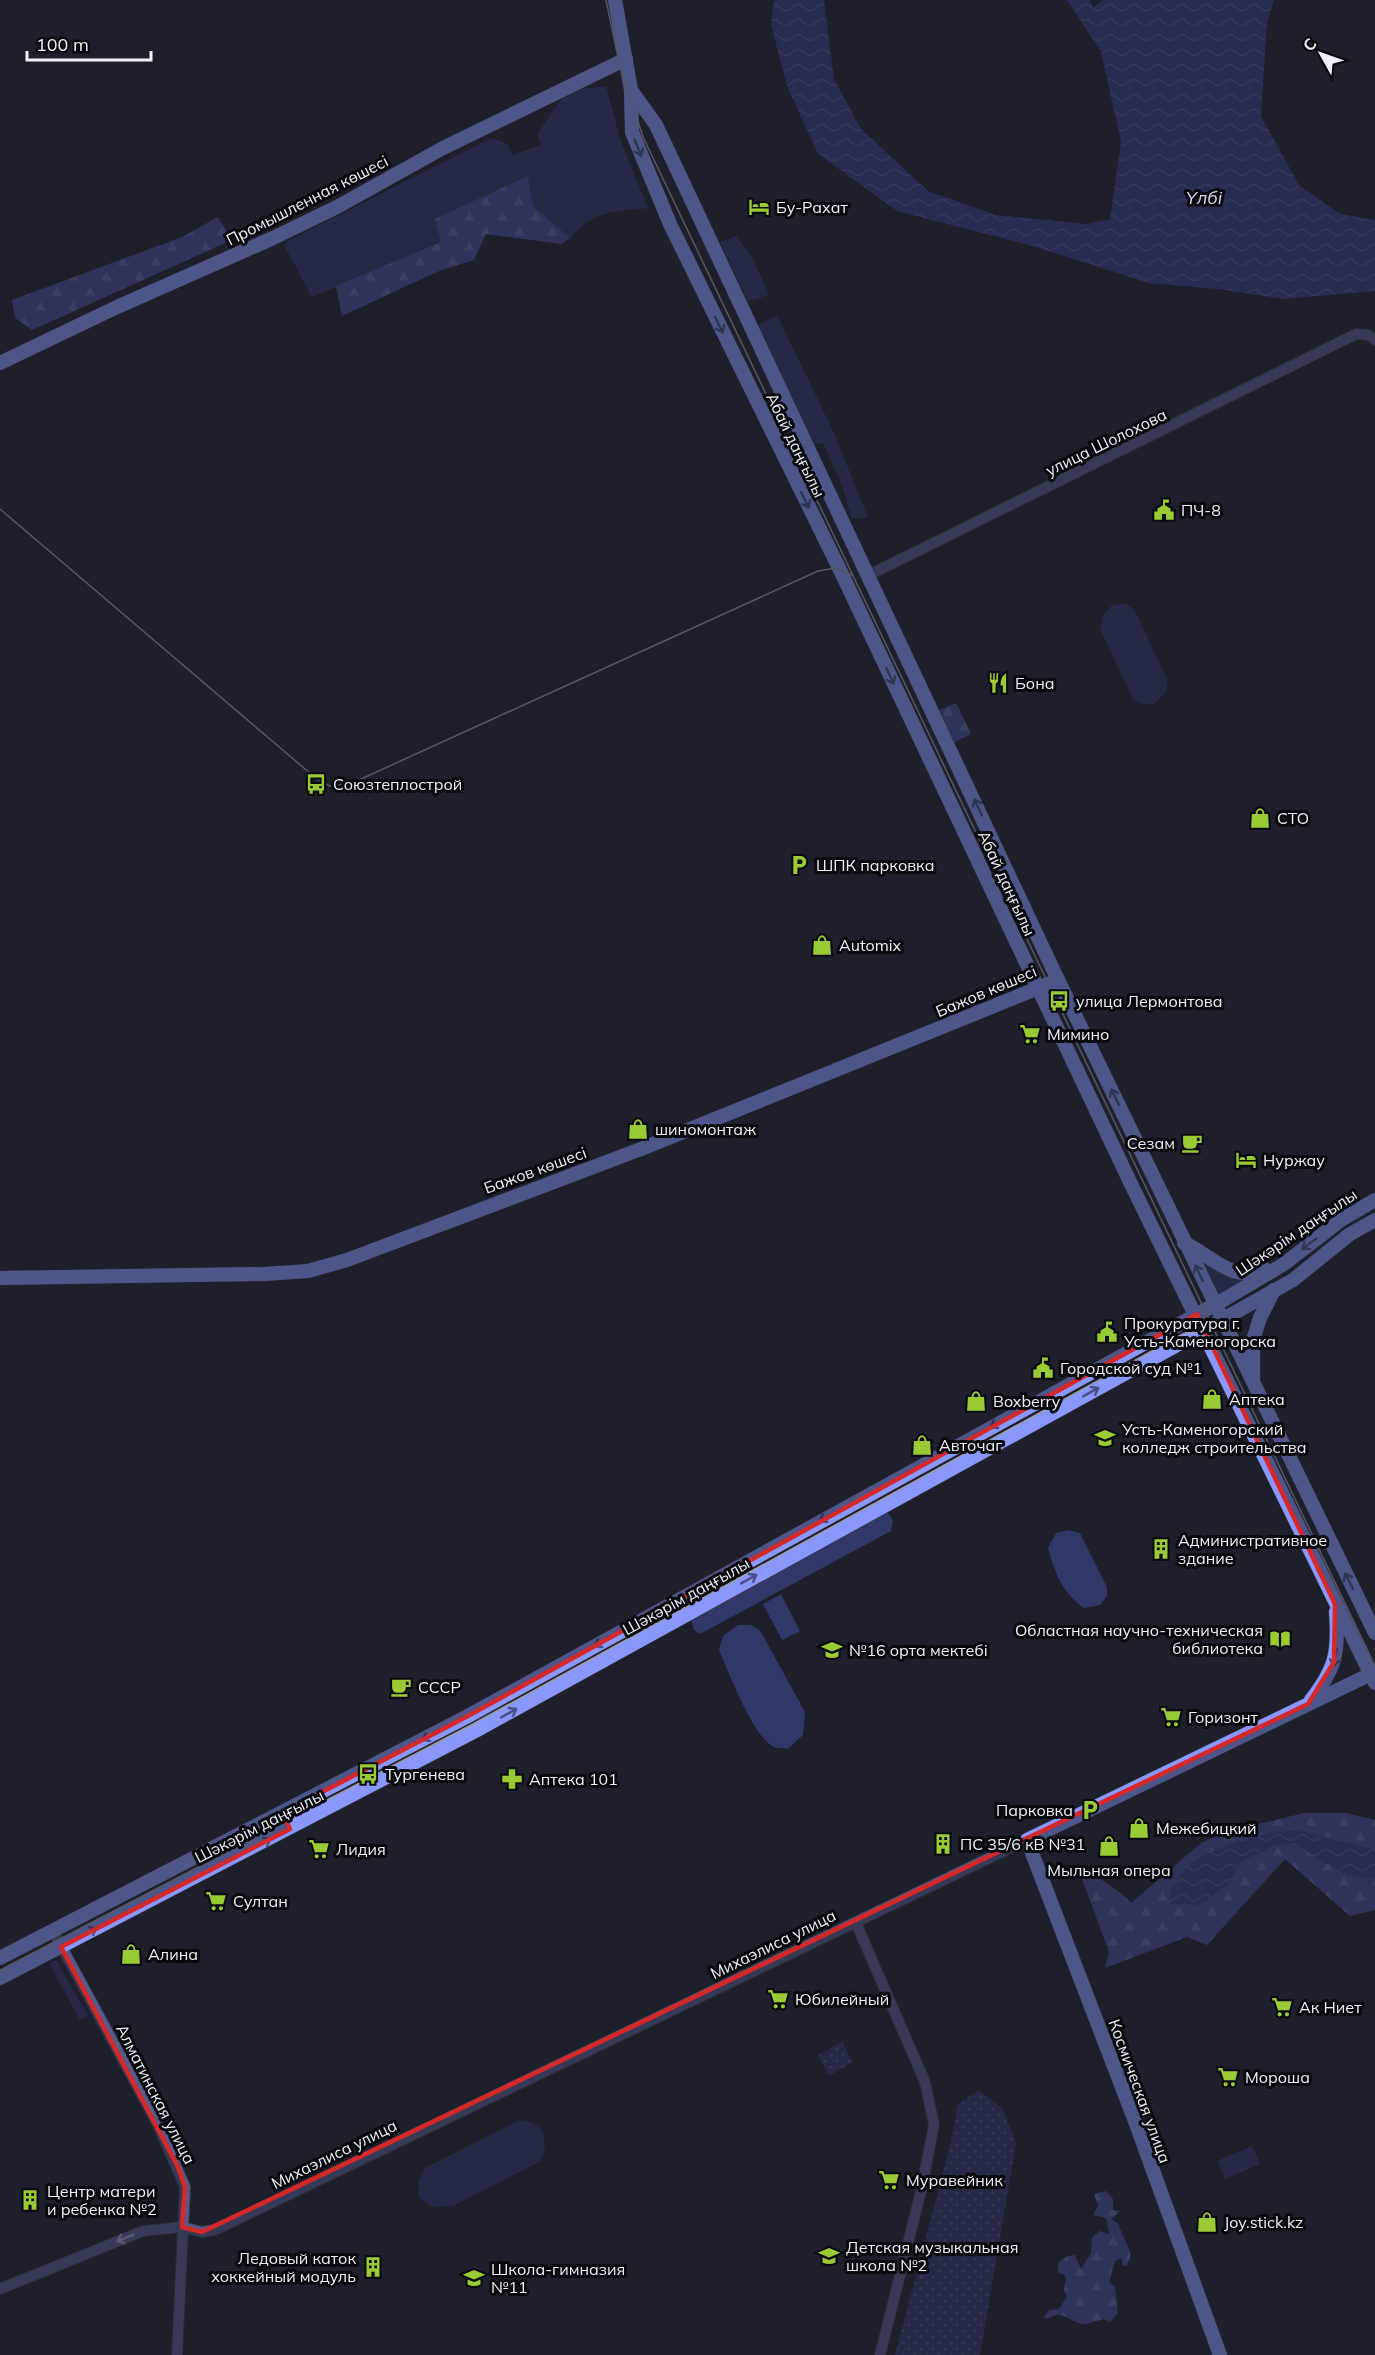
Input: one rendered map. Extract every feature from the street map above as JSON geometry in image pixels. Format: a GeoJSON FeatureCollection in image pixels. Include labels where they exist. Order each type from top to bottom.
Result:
{"type":"FeatureCollection","features":[{"type":"Feature","properties":{"kind":"main road","name":"Абай даңғылы"},"geometry":{"type":"LineString","coordinates":[[615,0],[631,90],[632,132],[670,224],[841,572],[1131,1184],[1197,1314],[1335,1604],[1373,1676]]}},
{"type":"Feature","properties":{"kind":"main road","name":"Промышленная көшесі"},"geometry":{"type":"LineString","coordinates":[[0,363],[337,207],[443,148],[626,59]]}},
{"type":"Feature","properties":{"kind":"main road","name":"Абай даңғылы"},"geometry":{"type":"LineString","coordinates":[[631,90],[656,125],[1058,980],[1221,1320],[1375,1633]]}},
{"type":"Feature","properties":{"kind":"main road","name":"Бажов көшесі"},"geometry":{"type":"LineString","coordinates":[[0,1278],[264,1274],[308,1270],[347,1260],[641,1149],[1058,980]]}},
{"type":"Feature","properties":{"kind":"main road","name":"Шәкәрім даңғылы"},"geometry":{"type":"LineString","coordinates":[[0,1958],[468,1716],[716,1580],[1214,1305],[1278,1267],[1341,1220],[1375,1200]]}},
{"type":"Feature","properties":{"kind":"main road"},"geometry":{"type":"LineString","coordinates":[[1341,1220],[1350,1233]]}},
{"type":"Feature","properties":{"kind":"main road","name":"Шәкәрім даңғылы"},"geometry":{"type":"LineString","coordinates":[[0,1978],[477,1730],[1204,1330],[1293,1280],[1350,1233],[1375,1220]]}},
{"type":"Feature","properties":{"kind":"main road"},"geometry":{"type":"LineString","coordinates":[[1185,1243],[1237,1274],[1245,1275],[1269,1267],[1278,1267]]}},
{"type":"Feature","properties":{"kind":"main road"},"geometry":{"type":"LineString","coordinates":[[1253,1385],[1253,1340],[1258,1322],[1275,1290]]}},
{"type":"Feature","properties":{"kind":"main road"},"geometry":{"type":"LineString","coordinates":[[891,1482],[899,1496]]}},
{"type":"Feature","properties":{"kind":"main road"},"geometry":{"type":"LineString","coordinates":[[716,1580],[723,1594]]}},
{"type":"Feature","properties":{"kind":"main road"},"geometry":{"type":"LineString","coordinates":[[1308,1704],[1326,1681],[1334,1662],[1338,1641],[1335,1604]]}},
{"type":"Feature","properties":{"kind":"main road","name":"Михаэлиса улица"},"geometry":{"type":"LineString","coordinates":[[1027,1840],[1308,1704],[1373,1676]]}},
{"type":"Feature","properties":{"kind":"main road"},"geometry":{"type":"LineString","coordinates":[[468,1716],[477,1730]]}},
{"type":"Feature","properties":{"kind":"main road"},"geometry":{"type":"LineString","coordinates":[[282,1813],[290,1829]]}},
{"type":"Feature","properties":{"kind":"main road","name":"Космическая улица"},"geometry":{"type":"LineString","coordinates":[[1027,1840],[1135,2121],[1220,2355]]}},
{"type":"Feature","properties":{"kind":"street","name":"улица Шолохова"},"geometry":{"type":"LineString","coordinates":[[868,575],[1356,334],[1369,336],[1375,340]]}},
{"type":"Feature","properties":{"kind":"street","name":"Михаэлиса улица"},"geometry":{"type":"LineString","coordinates":[[0,2289],[143,2231],[182,2227],[202,2232],[215,2230],[1027,1840]]}},
{"type":"Feature","properties":{"kind":"street"},"geometry":{"type":"LineString","coordinates":[[856,1923],[925,2082],[934,2125],[921,2191],[880,2355]]}},
{"type":"Feature","properties":{"kind":"street","name":"Алматинская улица"},"geometry":{"type":"LineString","coordinates":[[52,1931],[158,2125],[185,2187],[177,2355]]}},
{"type":"Feature","properties":{"kind":"highlighted area"},"geometry":{"type":"Polygon","coordinates":[[[1197,1314],[1335,1604],[1334,1662],[1308,1704],[202,2232],[182,2227],[185,2187],[178,2167],[61,1947],[290,1829],[282,1813],[468,1716],[1197,1314]]]}},
{"type":"Feature","properties":{"kind":"shaded area"},"geometry":{"type":"Polygon","coordinates":[[[606,86],[621,142],[648,208],[614,212],[596,217],[570,238],[533,206],[528,177],[441,242],[312,297],[284,245],[288,241],[491,138],[508,144],[512,155],[541,145],[537,134],[565,96],[577,90],[606,86]]]}},
{"type":"Feature","properties":{"kind":"shaded area"},"geometry":{"type":"Polygon","coordinates":[[[736,236],[752,257],[769,295],[748,301],[720,242],[736,236]]]}},
{"type":"Feature","properties":{"kind":"shaded area"},"geometry":{"type":"Polygon","coordinates":[[[777,315],[833,431],[868,517],[852,519],[842,486],[823,443],[814,444],[757,326],[777,315]]]}},
{"type":"Feature","properties":{"kind":"shaded area"},"geometry":{"type":"Polygon","coordinates":[[[1126,604],[1134,609],[1167,679],[1167,691],[1154,704],[1142,704],[1133,699],[1101,631],[1102,617],[1112,605],[1126,604]]]}},
{"type":"Feature","properties":{"kind":"shaded area"},"geometry":{"type":"Polygon","coordinates":[[[1201,1258],[1252,1278],[1219,1295],[1201,1258]]]}},
{"type":"Feature","properties":{"kind":"shaded area"},"geometry":{"type":"Polygon","coordinates":[[[886,1510],[893,1520],[891,1531],[700,1634],[694,1630],[691,1620],[886,1510]]]}},
{"type":"Feature","properties":{"kind":"shaded area"},"geometry":{"type":"Polygon","coordinates":[[[1069,1530],[1080,1533],[1107,1587],[1107,1596],[1100,1605],[1084,1608],[1070,1596],[1057,1574],[1048,1548],[1056,1533],[1069,1530]]]}},
{"type":"Feature","properties":{"kind":"shaded area"},"geometry":{"type":"Polygon","coordinates":[[[781,1594],[800,1631],[782,1640],[763,1604],[781,1594]]]}},
{"type":"Feature","properties":{"kind":"shaded area"},"geometry":{"type":"Polygon","coordinates":[[[738,1625],[751,1625],[760,1630],[805,1712],[803,1735],[788,1749],[774,1747],[758,1731],[742,1703],[719,1650],[723,1636],[738,1625]]]}},
{"type":"Feature","properties":{"kind":"shaded area"},"geometry":{"type":"Polygon","coordinates":[[[56,1960],[88,2015],[80,2020],[49,1963],[56,1960]]]}},
{"type":"Feature","properties":{"kind":"shaded area"},"geometry":{"type":"Polygon","coordinates":[[[842,2042],[853,2062],[829,2076],[818,2055],[842,2042]]]}},
{"type":"Feature","properties":{"kind":"shaded area"},"geometry":{"type":"Polygon","coordinates":[[[979,2090],[1003,2109],[1016,2144],[980,2355],[895,2355],[950,2146],[958,2104],[979,2090]]]}},
{"type":"Feature","properties":{"kind":"shaded area"},"geometry":{"type":"Polygon","coordinates":[[[520,2120],[532,2122],[543,2131],[545,2152],[539,2162],[453,2206],[432,2207],[419,2197],[418,2182],[425,2168],[520,2120]]]}},
{"type":"Feature","properties":{"kind":"shaded area"},"geometry":{"type":"Polygon","coordinates":[[[1252,2146],[1260,2164],[1225,2179],[1217,2161],[1252,2146]]]}},
{"type":"Feature","properties":{"kind":"green space"},"geometry":{"type":"Polygon","coordinates":[[[528,176],[533,206],[570,238],[562,244],[486,234],[474,260],[439,271],[342,316],[336,286],[441,242],[435,219],[528,176]]]}},
{"type":"Feature","properties":{"kind":"green space"},"geometry":{"type":"Polygon","coordinates":[[[218,217],[232,240],[32,330],[15,318],[12,300],[182,237],[218,217]]]}},
{"type":"Feature","properties":{"kind":"green space"},"geometry":{"type":"Polygon","coordinates":[[[956,703],[971,734],[951,744],[937,711],[956,703]]]}},
{"type":"Feature","properties":{"kind":"green space"},"geometry":{"type":"Polygon","coordinates":[[[1304,1813],[1346,1813],[1375,1820],[1375,1910],[1350,1916],[1285,1859],[1207,1945],[1187,1937],[1105,1968],[1109,1952],[1082,1879],[1095,1873],[1131,1903],[1201,1843],[1225,1832],[1304,1813]]]}},
{"type":"Feature","properties":{"kind":"green space"},"geometry":{"type":"Polygon","coordinates":[[[1106,2191],[1113,2199],[1113,2210],[1120,2211],[1112,2219],[1118,2224],[1131,2254],[1127,2266],[1123,2266],[1121,2258],[1115,2261],[1109,2282],[1115,2287],[1118,2313],[1110,2322],[1104,2319],[1084,2324],[1062,2315],[1047,2319],[1044,2317],[1049,2310],[1059,2309],[1067,2296],[1064,2291],[1066,2278],[1063,2274],[1058,2273],[1058,2263],[1067,2256],[1075,2255],[1081,2269],[1091,2253],[1092,2237],[1100,2231],[1109,2234],[1106,2218],[1093,2215],[1098,2206],[1094,2194],[1106,2191]]]}},
{"type":"Feature","properties":{"kind":"water","name":"Үлбі"},"geometry":{"type":"Polygon","coordinates":[[[774,0],[824,0],[834,79],[861,129],[928,191],[996,215],[1087,224],[1110,219],[1121,142],[1101,52],[1067,0],[1090,0],[1093,8],[1103,0],[1274,0],[1267,23],[1261,116],[1299,185],[1340,214],[1375,220],[1375,291],[1284,299],[1218,289],[1148,283],[1036,247],[897,211],[818,154],[787,86],[771,25],[774,0]]]}},
{"type":"Feature","properties":{"kind":"water"},"geometry":{"type":"Polygon","coordinates":[[[1298,1830],[1370,1848],[1375,1852],[1375,1878],[1356,1877],[1333,1868],[1295,1843],[1274,1846],[1241,1862],[1228,1885],[1200,1905],[1170,1904],[1172,1890],[1178,1877],[1188,1866],[1202,1857],[1232,1843],[1265,1834],[1298,1830]]]}},
{"type":"Feature","properties":{"kind":"tram line"},"geometry":{"type":"LineString","coordinates":[[606,0],[619,62],[643,137],[1375,1666]]}},
{"type":"Feature","properties":{"kind":"tram line"},"geometry":{"type":"LineString","coordinates":[[0,509],[318,780],[330,786],[350,784],[818,571],[836,568],[852,575]]}},
{"type":"Feature","properties":{"kind":"tram line"},"geometry":{"type":"LineString","coordinates":[[0,1970],[473,1724],[1183,1334],[1201,1330],[1215,1340]]}},
{"type":"Feature","properties":{"kind":"place","name":"Бу-Рахат"},"geometry":{"type":"Point","coordinates":[759,207]}},
{"type":"Feature","properties":{"kind":"place","name":"ПЧ-8"},"geometry":{"type":"Point","coordinates":[1164,510]}},
{"type":"Feature","properties":{"kind":"place","name":"Бона"},"geometry":{"type":"Point","coordinates":[998,683]}},
{"type":"Feature","properties":{"kind":"place","name":"Союзтеплострой"},"geometry":{"type":"Point","coordinates":[316,784]}},
{"type":"Feature","properties":{"kind":"place","name":"СТО"},"geometry":{"type":"Point","coordinates":[1260,818]}},
{"type":"Feature","properties":{"kind":"place","name":"ШПК парковка"},"geometry":{"type":"Point","coordinates":[799,865]}},
{"type":"Feature","properties":{"kind":"place","name":"Automix"},"geometry":{"type":"Point","coordinates":[822,945]}},
{"type":"Feature","properties":{"kind":"place","name":"улица Лермонтова"},"geometry":{"type":"Point","coordinates":[1059,1001]}},
{"type":"Feature","properties":{"kind":"place","name":"Мимино"},"geometry":{"type":"Point","coordinates":[1030,1034]}},
{"type":"Feature","properties":{"kind":"place","name":"шиномонтаж"},"geometry":{"type":"Point","coordinates":[638,1129]}},
{"type":"Feature","properties":{"kind":"place","name":"Сезам"},"geometry":{"type":"Point","coordinates":[1192,1143]}},
{"type":"Feature","properties":{"kind":"place","name":"Нуржау"},"geometry":{"type":"Point","coordinates":[1246,1160]}},
{"type":"Feature","properties":{"kind":"place","name":"Прокуратура г. Усть-Каменогорска"},"geometry":{"type":"Point","coordinates":[1107,1332]}},
{"type":"Feature","properties":{"kind":"place","name":"Городской суд №1"},"geometry":{"type":"Point","coordinates":[1043,1368]}},
{"type":"Feature","properties":{"kind":"place","name":"Аптека"},"geometry":{"type":"Point","coordinates":[1212,1399]}},
{"type":"Feature","properties":{"kind":"place","name":"Boxberry"},"geometry":{"type":"Point","coordinates":[976,1401]}},
{"type":"Feature","properties":{"kind":"place","name":"Усть-Каменогорский колледж строительства"},"geometry":{"type":"Point","coordinates":[1105,1438]}},
{"type":"Feature","properties":{"kind":"place","name":"Авточаг"},"geometry":{"type":"Point","coordinates":[922,1445]}},
{"type":"Feature","properties":{"kind":"place","name":"Административное здание"},"geometry":{"type":"Point","coordinates":[1161,1549]}},
{"type":"Feature","properties":{"kind":"place","name":"Областная научно-техническая библиотека"},"geometry":{"type":"Point","coordinates":[1280,1639]}},
{"type":"Feature","properties":{"kind":"place","name":"№16 орта мектебі"},"geometry":{"type":"Point","coordinates":[832,1650]}},
{"type":"Feature","properties":{"kind":"place","name":"СССР"},"geometry":{"type":"Point","coordinates":[401,1687]}},
{"type":"Feature","properties":{"kind":"place","name":"Горизонт"},"geometry":{"type":"Point","coordinates":[1171,1717]}},
{"type":"Feature","properties":{"kind":"place","name":"Тургенева"},"geometry":{"type":"Point","coordinates":[368,1774]}},
{"type":"Feature","properties":{"kind":"place","name":"Аптека 101"},"geometry":{"type":"Point","coordinates":[512,1779]}},
{"type":"Feature","properties":{"kind":"place","name":"Парковка"},"geometry":{"type":"Point","coordinates":[1090,1810]}},
{"type":"Feature","properties":{"kind":"place","name":"Межебицкий"},"geometry":{"type":"Point","coordinates":[1139,1828]}},
{"type":"Feature","properties":{"kind":"place","name":"ПС 35/6 кВ №31"},"geometry":{"type":"Point","coordinates":[943,1844]}},
{"type":"Feature","properties":{"kind":"place","name":"Мыльная опера"},"geometry":{"type":"Point","coordinates":[1109,1846]}},
{"type":"Feature","properties":{"kind":"place","name":"Лидия"},"geometry":{"type":"Point","coordinates":[319,1849]}},
{"type":"Feature","properties":{"kind":"place","name":"Султан"},"geometry":{"type":"Point","coordinates":[216,1901]}},
{"type":"Feature","properties":{"kind":"place","name":"Алина"},"geometry":{"type":"Point","coordinates":[131,1954]}},
{"type":"Feature","properties":{"kind":"place","name":"Юбилейный"},"geometry":{"type":"Point","coordinates":[778,1999]}},
{"type":"Feature","properties":{"kind":"place","name":"Ак Ниет"},"geometry":{"type":"Point","coordinates":[1282,2007]}},
{"type":"Feature","properties":{"kind":"place","name":"Мороша"},"geometry":{"type":"Point","coordinates":[1228,2077]}},
{"type":"Feature","properties":{"kind":"place","name":"Муравейник"},"geometry":{"type":"Point","coordinates":[889,2180]}},
{"type":"Feature","properties":{"kind":"place","name":"Центр матери и ребенка №2"},"geometry":{"type":"Point","coordinates":[30,2200]}},
{"type":"Feature","properties":{"kind":"place","name":"Joy.stick.kz"},"geometry":{"type":"Point","coordinates":[1207,2222]}},
{"type":"Feature","properties":{"kind":"place","name":"Детская музыкальная школа №2"},"geometry":{"type":"Point","coordinates":[829,2256]}},
{"type":"Feature","properties":{"kind":"place","name":"Ледовый каток хоккейный модуль"},"geometry":{"type":"Point","coordinates":[373,2267]}},
{"type":"Feature","properties":{"kind":"place","name":"Школа-гимназия №11"},"geometry":{"type":"Point","coordinates":[474,2278]}}]}
